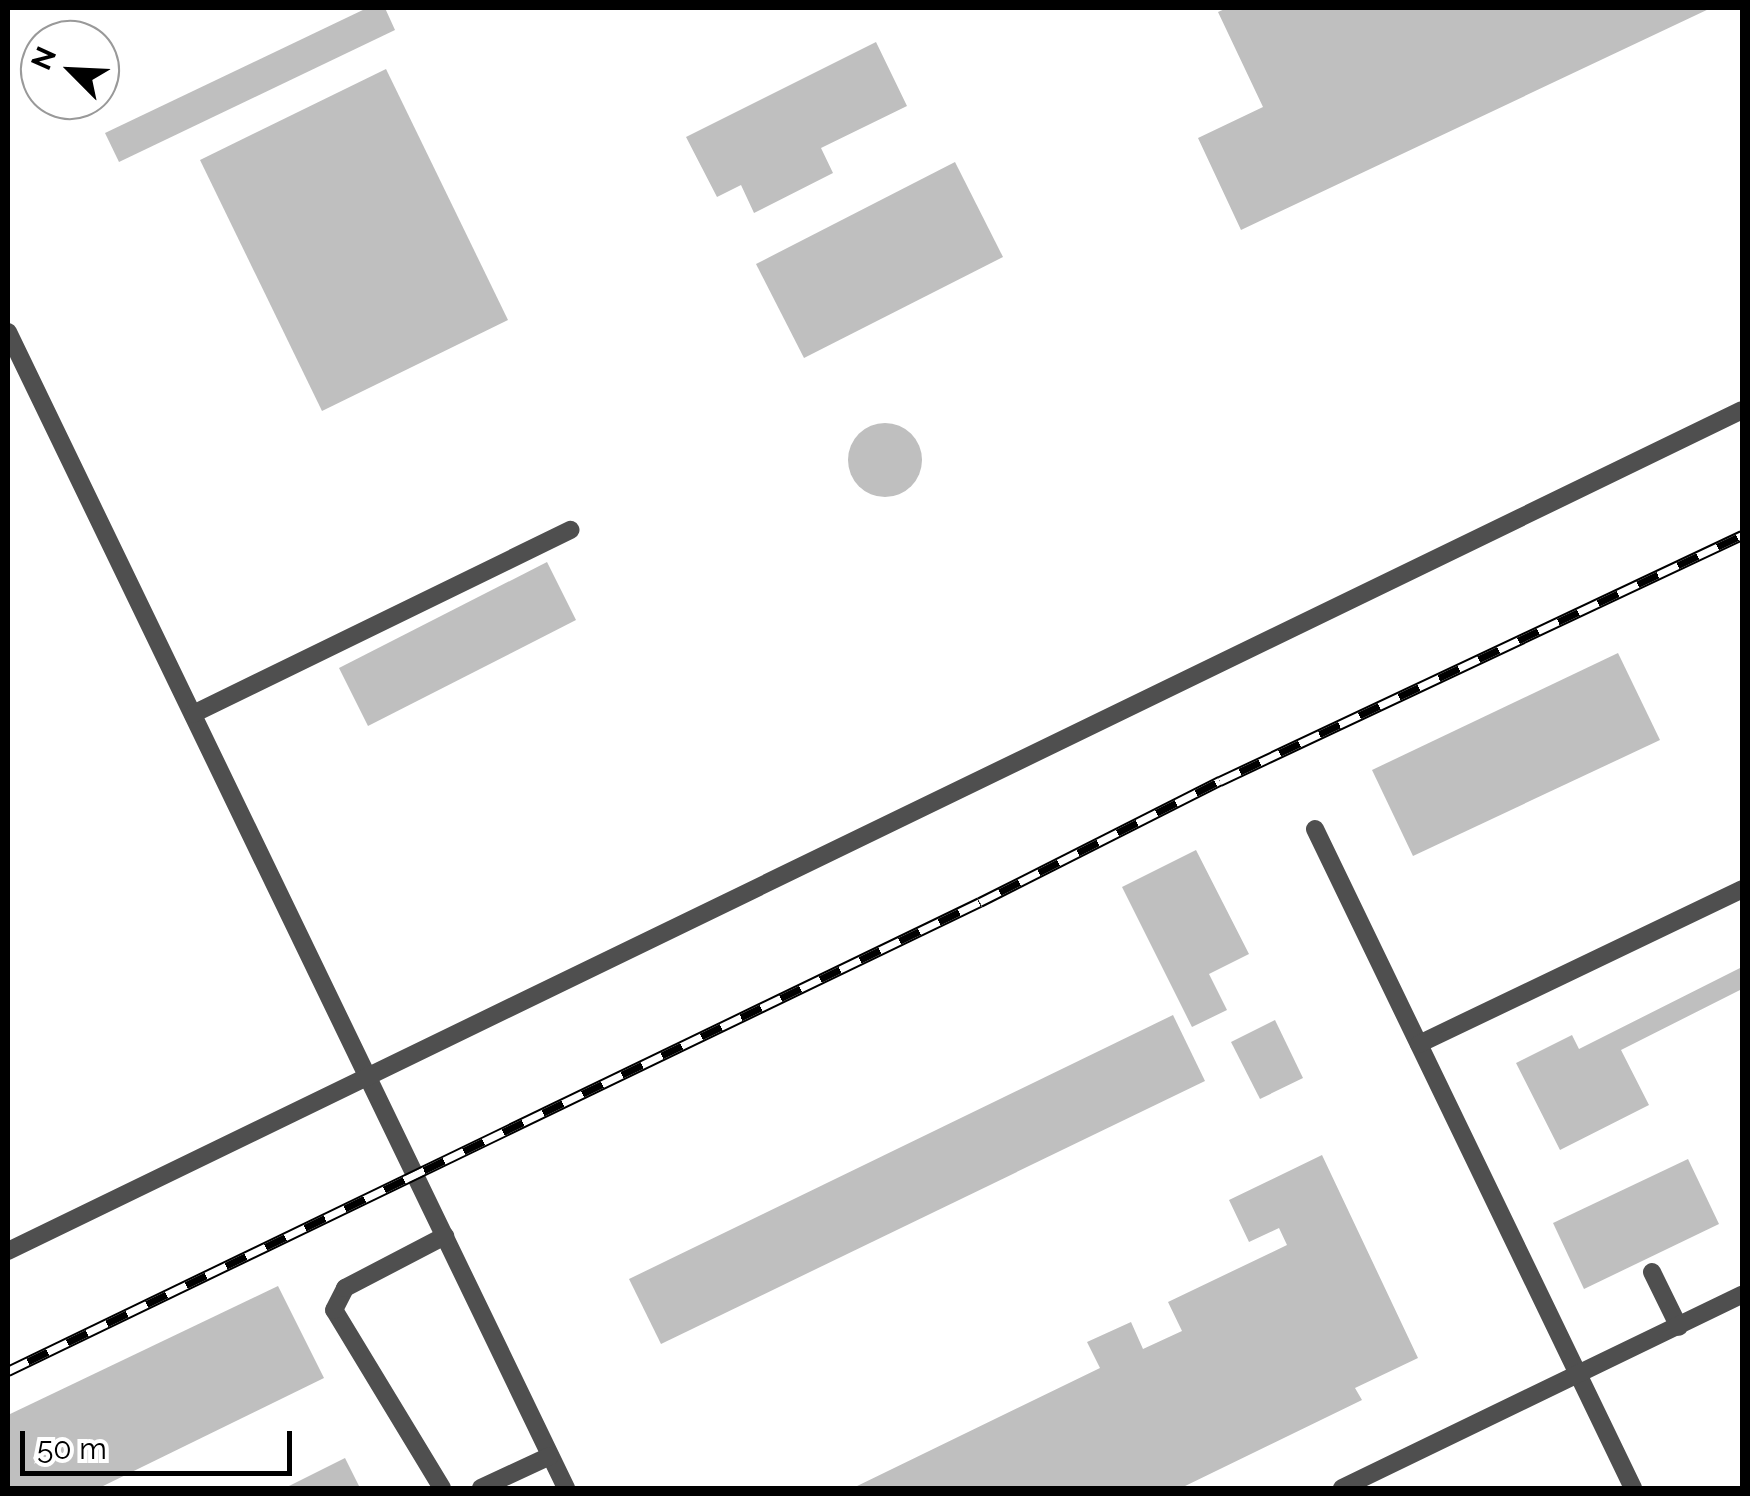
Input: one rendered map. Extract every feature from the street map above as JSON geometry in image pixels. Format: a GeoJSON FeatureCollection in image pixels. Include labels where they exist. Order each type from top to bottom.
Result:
{"type":"FeatureCollection","features":[{"type":"Feature","properties":{"kind":"lane"},"geometry":{"type":"LineString","coordinates":[[8,332],[566,1488]]}},
{"type":"Feature","properties":{"kind":"lane"},"geometry":{"type":"LineString","coordinates":[[8,1250],[1742,410]]}},
{"type":"Feature","properties":{"kind":"lane"},"geometry":{"type":"LineString","coordinates":[[193,714],[570,530]]}},
{"type":"Feature","properties":{"kind":"lane"},"geometry":{"type":"LineString","coordinates":[[1315,829],[1633,1488]]}},
{"type":"Feature","properties":{"kind":"lane"},"geometry":{"type":"LineString","coordinates":[[1419,1044],[1742,889]]}},
{"type":"Feature","properties":{"kind":"lane"},"geometry":{"type":"LineString","coordinates":[[442,1488],[334,1310],[345,1288],[445,1236]]}},
{"type":"Feature","properties":{"kind":"lane"},"geometry":{"type":"LineString","coordinates":[[1652,1272],[1679,1326]]}},
{"type":"Feature","properties":{"kind":"lane"},"geometry":{"type":"LineString","coordinates":[[1342,1488],[1742,1295]]}},
{"type":"Feature","properties":{"kind":"lane"},"geometry":{"type":"LineString","coordinates":[[481,1488],[550,1456]]}},
{"type":"Feature","properties":{"kind":"building"},"geometry":{"type":"Polygon","coordinates":[[[367,8],[385,8],[395,30],[119,162],[105,133],[367,8]]]}},
{"type":"Feature","properties":{"kind":"building"},"geometry":{"type":"Polygon","coordinates":[[[1227,8],[1711,8],[1241,230],[1198,138],[1263,107],[1218,12],[1227,8]]]}},
{"type":"Feature","properties":{"kind":"building"},"geometry":{"type":"Polygon","coordinates":[[[876,42],[907,106],[821,148],[833,173],[754,213],[741,185],[717,197],[686,137],[876,42]]]}},
{"type":"Feature","properties":{"kind":"building"},"geometry":{"type":"Polygon","coordinates":[[[386,69],[508,320],[322,411],[200,160],[386,69]]]}},
{"type":"Feature","properties":{"kind":"building"},"geometry":{"type":"Polygon","coordinates":[[[955,162],[1003,257],[804,358],[756,264],[955,162]]]}},
{"type":"Feature","properties":{"kind":"building"},"geometry":{"type":"Polygon","coordinates":[[[885,423],[899,425],[911,434],[920,446],[920,474],[911,486],[899,495],[885,497],[871,495],[859,486],[850,474],[848,460],[850,446],[859,434],[871,425],[885,423]]]}},
{"type":"Feature","properties":{"kind":"building"},"geometry":{"type":"Polygon","coordinates":[[[547,562],[576,620],[368,726],[339,668],[547,562]]]}},
{"type":"Feature","properties":{"kind":"building"},"geometry":{"type":"Polygon","coordinates":[[[1618,653],[1660,740],[1413,856],[1372,770],[1618,653]]]}},
{"type":"Feature","properties":{"kind":"building"},"geometry":{"type":"Polygon","coordinates":[[[1196,850],[1249,954],[1209,974],[1227,1010],[1192,1027],[1122,887],[1196,850]]]}},
{"type":"Feature","properties":{"kind":"building"},"geometry":{"type":"Polygon","coordinates":[[[1742,967],[1742,989],[1621,1050],[1649,1105],[1560,1150],[1516,1063],[1572,1035],[1579,1049],[1742,967]]]}},
{"type":"Feature","properties":{"kind":"building"},"geometry":{"type":"Polygon","coordinates":[[[1173,1015],[1205,1081],[661,1344],[629,1279],[1173,1015]]]}},
{"type":"Feature","properties":{"kind":"building"},"geometry":{"type":"Polygon","coordinates":[[[1275,1020],[1303,1078],[1260,1099],[1231,1042],[1275,1020]]]}},
{"type":"Feature","properties":{"kind":"building"},"geometry":{"type":"Polygon","coordinates":[[[1322,1155],[1418,1358],[1355,1388],[1362,1400],[1181,1488],[853,1488],[1100,1368],[1087,1342],[1131,1322],[1143,1349],[1182,1331],[1168,1302],[1287,1245],[1279,1228],[1249,1242],[1229,1200],[1322,1155]]]}},
{"type":"Feature","properties":{"kind":"building"},"geometry":{"type":"Polygon","coordinates":[[[1688,1159],[1719,1224],[1584,1289],[1553,1223],[1688,1159]]]}},
{"type":"Feature","properties":{"kind":"building"},"geometry":{"type":"Polygon","coordinates":[[[278,1286],[324,1378],[99,1488],[8,1488],[8,1415],[278,1286]]]}},
{"type":"Feature","properties":{"kind":"building"},"geometry":{"type":"Polygon","coordinates":[[[345,1458],[360,1488],[285,1488],[345,1458]]]}},
{"type":"Feature","properties":{"kind":"railway"},"geometry":{"type":"LineString","coordinates":[[8,1371],[980,902],[1220,781],[1742,535]]}}]}
